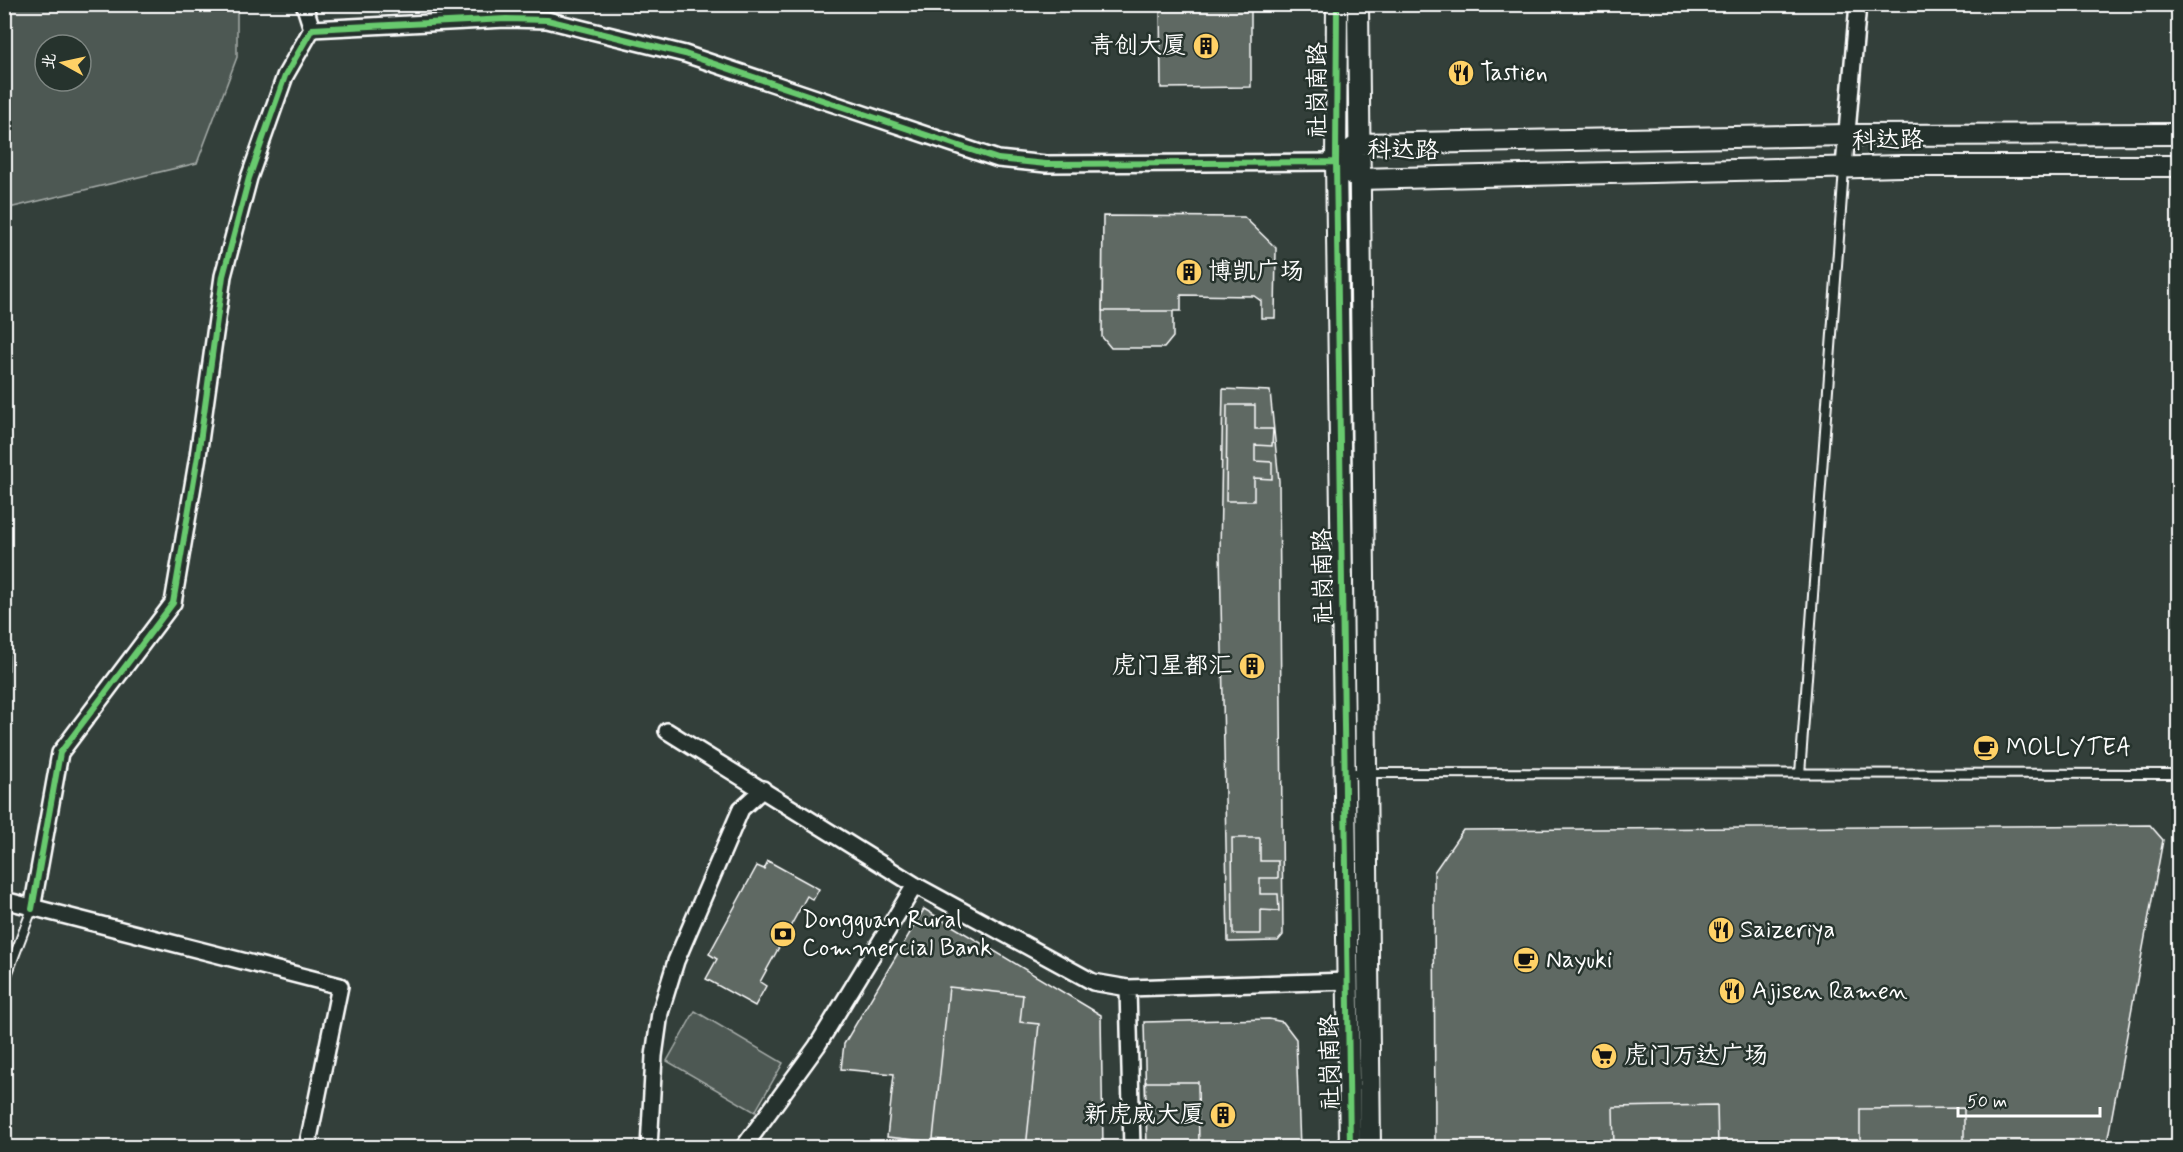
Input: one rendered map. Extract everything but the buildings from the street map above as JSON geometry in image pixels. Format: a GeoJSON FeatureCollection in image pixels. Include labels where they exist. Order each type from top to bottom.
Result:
{"type":"FeatureCollection","features":[{"type":"Feature","properties":{"kind":"street"},"geometry":{"type":"LineString","coordinates":[[32,909],[60,753],[173,603],[198,456],[223,276],[249,178],[285,76],[312,28],[304,4]]}},
{"type":"Feature","properties":{"kind":"street","name":"社岗南路"},"geometry":{"type":"LineString","coordinates":[[1337,4],[1336,162],[1350,1148]]}},
{"type":"Feature","properties":{"kind":"street","name":"社岗南路"},"geometry":{"type":"LineString","coordinates":[[1358,4],[1370,1148]]}},
{"type":"Feature","properties":{"kind":"street"},"geometry":{"type":"LineString","coordinates":[[1844,167],[1858,4]]}},
{"type":"Feature","properties":{"kind":"street"},"geometry":{"type":"LineString","coordinates":[[312,28],[506,19],[547,20],[685,54],[998,159],[1046,164],[1336,162]]}},
{"type":"Feature","properties":{"kind":"street","name":"科达路"},"geometry":{"type":"LineString","coordinates":[[2178,134],[1847,135],[1359,144],[1336,162],[1359,179],[1844,167],[2178,166]]}},
{"type":"Feature","properties":{"kind":"street"},"geometry":{"type":"LineString","coordinates":[[667,730],[915,885],[1093,982],[1128,988],[1348,981]]}},
{"type":"Feature","properties":{"kind":"street"},"geometry":{"type":"LineString","coordinates":[[649,1148],[658,1024],[676,961],[741,809],[763,789]]}},
{"type":"Feature","properties":{"kind":"street"},"geometry":{"type":"LineString","coordinates":[[743,1148],[817,1046],[915,885]]}},
{"type":"Feature","properties":{"kind":"street"},"geometry":{"type":"LineString","coordinates":[[4,900],[340,986],[307,1148]]}},
{"type":"Feature","properties":{"kind":"street"},"geometry":{"type":"LineString","coordinates":[[1128,988],[1132,1148]]}},
{"type":"Feature","properties":{"kind":"lane"},"geometry":{"type":"LineString","coordinates":[[1800,774],[1844,167]]}},
{"type":"Feature","properties":{"kind":"lane"},"geometry":{"type":"LineString","coordinates":[[1346,773],[2178,774]]}},
{"type":"Feature","properties":{"kind":"lane"},"geometry":{"type":"LineString","coordinates":[[4,983],[32,909]]}},
{"type":"Feature","properties":{"kind":"shaded area"},"geometry":{"type":"Polygon","coordinates":[[[4,5],[237,5],[237,57],[197,163],[5,209],[4,5]]]}},
{"type":"Feature","properties":{"kind":"shaded area"},"geometry":{"type":"Polygon","coordinates":[[[5,528],[9,670],[5,672],[5,528]]]}},
{"type":"Feature","properties":{"kind":"shaded area"},"geometry":{"type":"Polygon","coordinates":[[[695,1011],[783,1063],[755,1112],[667,1061],[695,1011]]]}},
{"type":"Feature","properties":{"kind":"cycle path"},"geometry":{"type":"LineString","coordinates":[[1337,4],[1336,162],[1350,1148]]}},
{"type":"Feature","properties":{"kind":"cycle path"},"geometry":{"type":"LineString","coordinates":[[32,909],[60,753],[173,603],[198,456],[223,276],[249,178],[285,76],[312,29],[506,19],[547,20],[685,54],[998,159],[1046,164],[1336,162]]}},
{"type":"Feature","properties":{"kind":"place","name":"青创大厦"},"geometry":{"type":"Point","coordinates":[1206,46]}},
{"type":"Feature","properties":{"kind":"place","name":"Tastien"},"geometry":{"type":"Point","coordinates":[1461,73]}},
{"type":"Feature","properties":{"kind":"place","name":"博凯广场"},"geometry":{"type":"Point","coordinates":[1189,272]}},
{"type":"Feature","properties":{"kind":"place","name":"虎门星都汇"},"geometry":{"type":"Point","coordinates":[1252,666]}},
{"type":"Feature","properties":{"kind":"place","name":"MOLLYTEA"},"geometry":{"type":"Point","coordinates":[1986,748]}},
{"type":"Feature","properties":{"kind":"place","name":"Saizeriya"},"geometry":{"type":"Point","coordinates":[1721,930]}},
{"type":"Feature","properties":{"kind":"place","name":"Dongguan Rural Commercial Bank"},"geometry":{"type":"Point","coordinates":[783,934]}},
{"type":"Feature","properties":{"kind":"place","name":"Nayuki"},"geometry":{"type":"Point","coordinates":[1526,960]}},
{"type":"Feature","properties":{"kind":"place","name":"Ajisen Ramen"},"geometry":{"type":"Point","coordinates":[1732,991]}},
{"type":"Feature","properties":{"kind":"place","name":"虎门万达广场"},"geometry":{"type":"Point","coordinates":[1604,1056]}},
{"type":"Feature","properties":{"kind":"place","name":"新虎威大厦"},"geometry":{"type":"Point","coordinates":[1223,1115]}}]}
